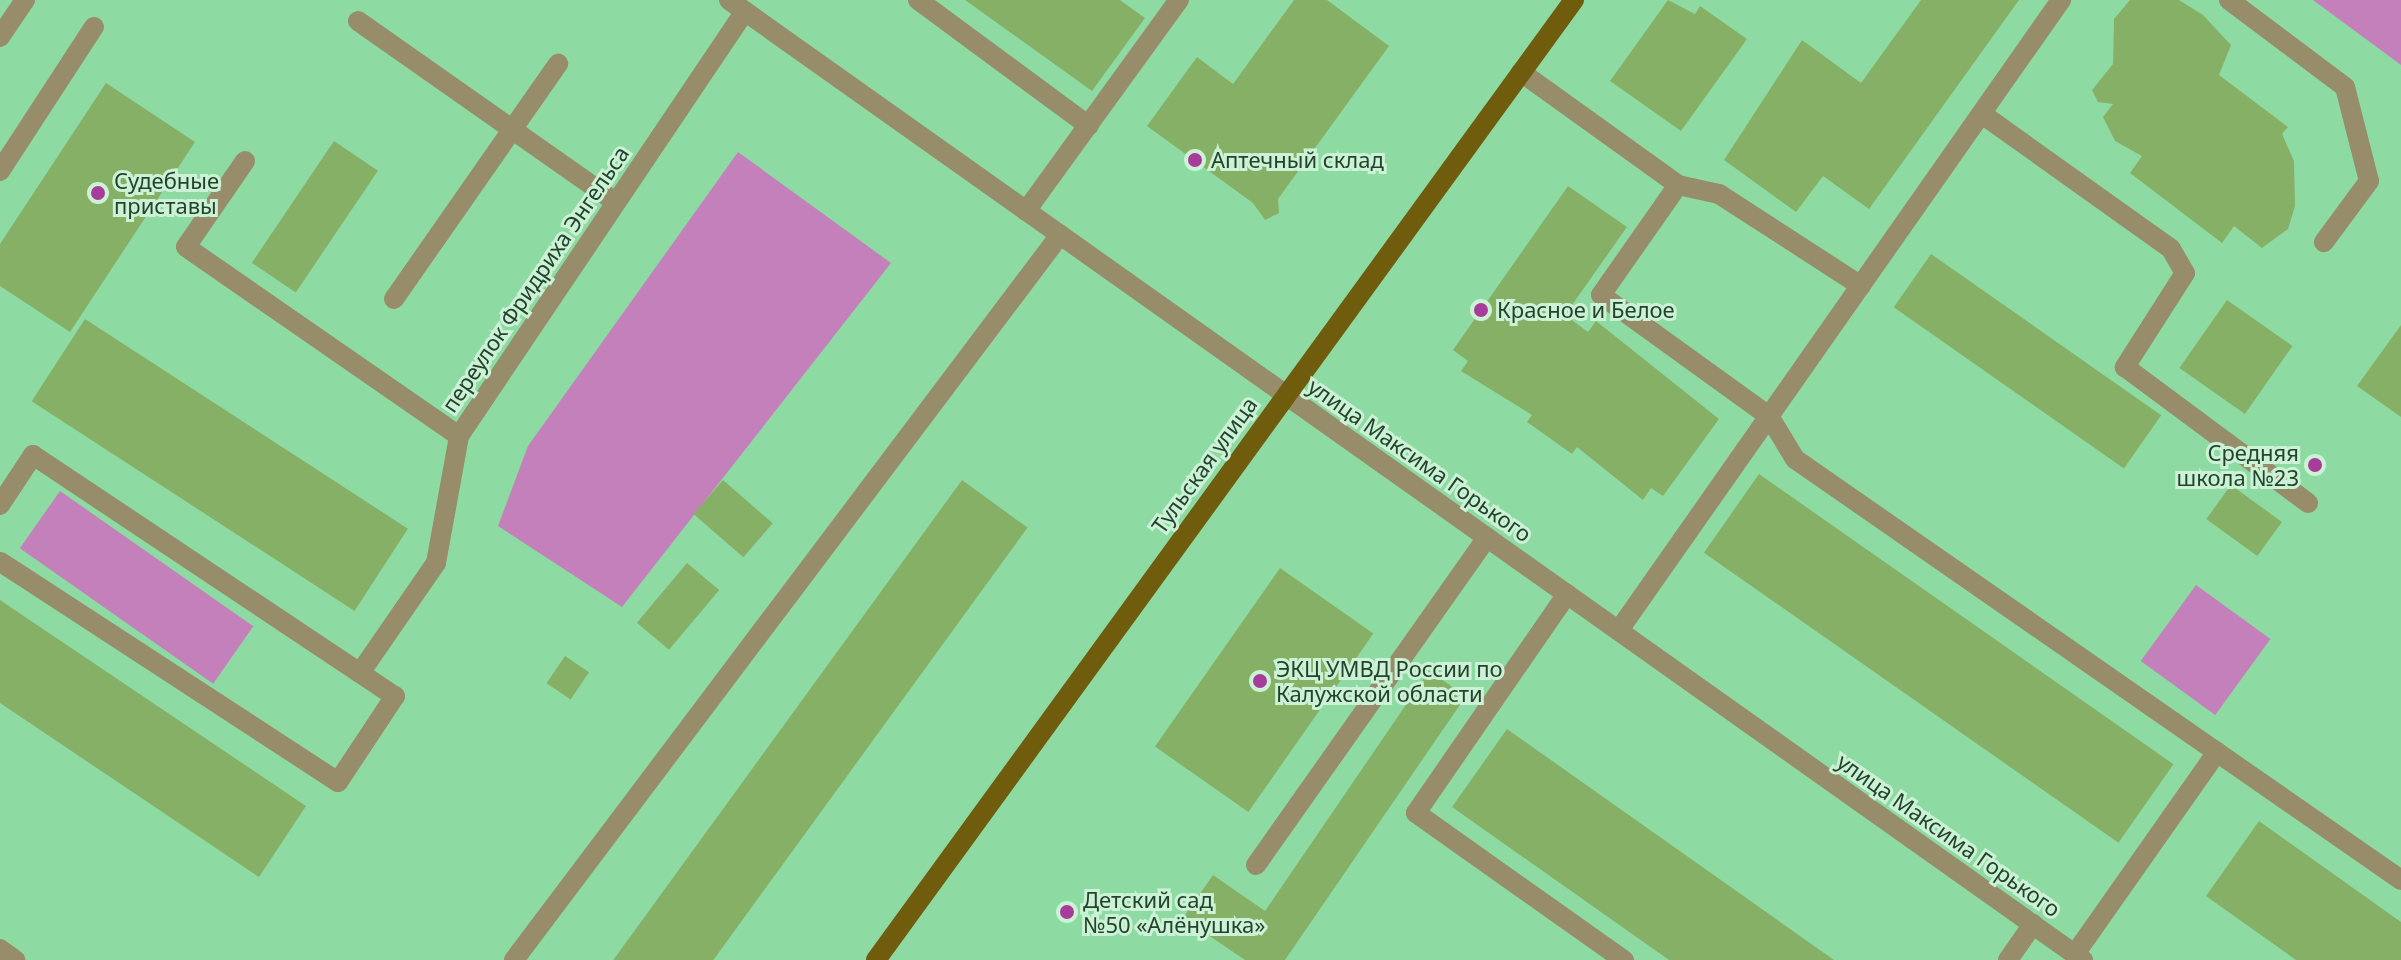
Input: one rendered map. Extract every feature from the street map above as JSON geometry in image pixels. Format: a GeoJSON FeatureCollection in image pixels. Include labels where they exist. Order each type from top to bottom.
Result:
{"type":"FeatureCollection","features":[{"type":"Feature","properties":{"kind":"main road","name":"Тульская улица"},"geometry":{"type":"LineString","coordinates":[[876,960],[1574,0]]}},
{"type":"Feature","properties":{"kind":"street"},"geometry":{"type":"LineString","coordinates":[[0,37],[25,0]]}},
{"type":"Feature","properties":{"kind":"street"},"geometry":{"type":"LineString","coordinates":[[918,0],[1089,126]]}},
{"type":"Feature","properties":{"kind":"street"},"geometry":{"type":"LineString","coordinates":[[1026,211],[1179,0]]}},
{"type":"Feature","properties":{"kind":"street"},"geometry":{"type":"LineString","coordinates":[[1619,630],[2061,0]]}},
{"type":"Feature","properties":{"kind":"street"},"geometry":{"type":"LineString","coordinates":[[2229,0],[2345,87],[2369,181],[2324,242]]}},
{"type":"Feature","properties":{"kind":"street","name":"переулок Фридриха Энгельса"},"geometry":{"type":"LineString","coordinates":[[360,673],[436,563],[459,436],[616,202],[737,6]]}},
{"type":"Feature","properties":{"kind":"street","name":"улица Максима Горького"},"geometry":{"type":"LineString","coordinates":[[737,6],[2079,957]]}},
{"type":"Feature","properties":{"kind":"street"},"geometry":{"type":"LineString","coordinates":[[358,21],[616,202]]}},
{"type":"Feature","properties":{"kind":"street"},"geometry":{"type":"LineString","coordinates":[[0,171],[94,27]]}},
{"type":"Feature","properties":{"kind":"street"},"geometry":{"type":"LineString","coordinates":[[394,299],[558,64]]}},
{"type":"Feature","properties":{"kind":"street"},"geometry":{"type":"LineString","coordinates":[[1521,72],[1678,185],[1719,194],[1861,286]]}},
{"type":"Feature","properties":{"kind":"street"},"geometry":{"type":"LineString","coordinates":[[1982,114],[2171,249],[2185,273],[2125,367],[2308,503]]}},
{"type":"Feature","properties":{"kind":"street"},"geometry":{"type":"LineString","coordinates":[[245,161],[186,247],[459,436]]}},
{"type":"Feature","properties":{"kind":"street"},"geometry":{"type":"LineString","coordinates":[[1678,185],[1601,295],[1769,416],[1795,459],[2401,880]]}},
{"type":"Feature","properties":{"kind":"street"},"geometry":{"type":"LineString","coordinates":[[514,960],[1060,235]]}},
{"type":"Feature","properties":{"kind":"street"},"geometry":{"type":"LineString","coordinates":[[0,505],[33,455],[395,696],[338,782],[0,562]]}},
{"type":"Feature","properties":{"kind":"street"},"geometry":{"type":"LineString","coordinates":[[1256,865],[1487,537]]}},
{"type":"Feature","properties":{"kind":"street"},"geometry":{"type":"LineString","coordinates":[[1567,594],[1416,813],[1624,960]]}},
{"type":"Feature","properties":{"kind":"street"},"geometry":{"type":"LineString","coordinates":[[2079,957],[2217,752]]}},
{"type":"Feature","properties":{"kind":"street"},"geometry":{"type":"LineString","coordinates":[[2008,960],[2033,924]]}},
{"type":"Feature","properties":{"kind":"street"},"geometry":{"type":"LineString","coordinates":[[0,949],[15,960]]}},
{"type":"Feature","properties":{"kind":"shaded area"},"geometry":{"type":"Polygon","coordinates":[[[2313,0],[2401,0],[2401,65],[2313,0]]]}},
{"type":"Feature","properties":{"kind":"shaded area"},"geometry":{"type":"Polygon","coordinates":[[[738,152],[891,263],[622,607],[498,526],[528,446],[738,152]]]}},
{"type":"Feature","properties":{"kind":"shaded area"},"geometry":{"type":"Polygon","coordinates":[[[60,491],[253,626],[213,684],[20,548],[60,491]]]}},
{"type":"Feature","properties":{"kind":"shaded area"},"geometry":{"type":"Polygon","coordinates":[[[2196,585],[2270,639],[2215,715],[2141,661],[2196,585]]]}},
{"type":"Feature","properties":{"kind":"building"},"geometry":{"type":"Polygon","coordinates":[[[965,0],[1120,0],[1145,18],[1092,91],[965,0]]]}},
{"type":"Feature","properties":{"kind":"building"},"geometry":{"type":"Polygon","coordinates":[[[1294,0],[1327,0],[1389,46],[1278,199],[1279,213],[1265,220],[1253,203],[1147,126],[1197,57],[1233,84],[1294,0]]]}},
{"type":"Feature","properties":{"kind":"building"},"geometry":{"type":"Polygon","coordinates":[[[1668,0],[1695,14],[1700,6],[1747,39],[1681,131],[1610,81],[1668,0]]]}},
{"type":"Feature","properties":{"kind":"building"},"geometry":{"type":"Polygon","coordinates":[[[1921,0],[2019,0],[1869,209],[1823,176],[1796,212],[1724,160],[1802,40],[1861,83],[1921,0]]]}},
{"type":"Feature","properties":{"kind":"building"},"geometry":{"type":"Polygon","coordinates":[[[2130,0],[2179,0],[2203,15],[2231,45],[2219,75],[2288,127],[2282,134],[2294,161],[2295,206],[2288,229],[2262,248],[2234,226],[2222,243],[2130,173],[2142,156],[2115,141],[2103,117],[2113,104],[2098,102],[2092,90],[2113,64],[2114,19],[2130,0]]]}},
{"type":"Feature","properties":{"kind":"building","name":"Судебные приставы"},"geometry":{"type":"Polygon","coordinates":[[[106,83],[195,142],[70,332],[0,286],[0,244],[106,83]]]}},
{"type":"Feature","properties":{"kind":"building"},"geometry":{"type":"Polygon","coordinates":[[[334,141],[378,171],[296,293],[252,263],[334,141]]]}},
{"type":"Feature","properties":{"kind":"building"},"geometry":{"type":"Polygon","coordinates":[[[1568,186],[1627,227],[1565,315],[1588,332],[1596,321],[1719,419],[1663,496],[1651,488],[1643,500],[1577,447],[1572,454],[1527,422],[1532,415],[1461,371],[1468,361],[1453,350],[1568,186]]]}},
{"type":"Feature","properties":{"kind":"building"},"geometry":{"type":"Polygon","coordinates":[[[1931,254],[2161,415],[2124,468],[1894,307],[1931,254]]]}},
{"type":"Feature","properties":{"kind":"building"},"geometry":{"type":"Polygon","coordinates":[[[2227,300],[2293,346],[2245,414],[2179,368],[2227,300]]]}},
{"type":"Feature","properties":{"kind":"building"},"geometry":{"type":"Polygon","coordinates":[[[85,319],[408,529],[355,611],[32,401],[85,319]]]}},
{"type":"Feature","properties":{"kind":"building"},"geometry":{"type":"Polygon","coordinates":[[[2401,325],[2401,417],[2357,386],[2401,325]]]}},
{"type":"Feature","properties":{"kind":"building"},"geometry":{"type":"Polygon","coordinates":[[[1759,474],[2173,764],[2118,843],[1704,553],[1759,474]]]}},
{"type":"Feature","properties":{"kind":"building"},"geometry":{"type":"Polygon","coordinates":[[[723,480],[773,523],[743,557],[693,514],[723,480]]]}},
{"type":"Feature","properties":{"kind":"building"},"geometry":{"type":"Polygon","coordinates":[[[962,480],[1028,528],[713,960],[613,960],[962,480]]]}},
{"type":"Feature","properties":{"kind":"building"},"geometry":{"type":"Polygon","coordinates":[[[2231,485],[2282,522],[2257,556],[2206,519],[2231,485]]]}},
{"type":"Feature","properties":{"kind":"building"},"geometry":{"type":"Polygon","coordinates":[[[687,563],[719,590],[669,650],[637,623],[687,563]]]}},
{"type":"Feature","properties":{"kind":"building"},"geometry":{"type":"Polygon","coordinates":[[[1280,568],[1373,633],[1248,812],[1155,747],[1280,568]]]}},
{"type":"Feature","properties":{"kind":"building"},"geometry":{"type":"Polygon","coordinates":[[[0,600],[306,806],[259,877],[0,703],[0,600]]]}},
{"type":"Feature","properties":{"kind":"building"},"geometry":{"type":"Polygon","coordinates":[[[565,656],[589,672],[571,700],[547,683],[565,656]]]}},
{"type":"Feature","properties":{"kind":"building"},"geometry":{"type":"Polygon","coordinates":[[[1429,671],[1466,696],[1285,960],[1245,960],[1183,918],[1213,875],[1265,911],[1429,671]]]}},
{"type":"Feature","properties":{"kind":"building"},"geometry":{"type":"Polygon","coordinates":[[[1507,729],[1834,960],[1669,960],[1452,807],[1507,729]]]}},
{"type":"Feature","properties":{"kind":"building"},"geometry":{"type":"Polygon","coordinates":[[[2259,821],[2401,922],[2401,960],[2296,960],[2206,896],[2259,821]]]}},
{"type":"Feature","properties":{"kind":"place","name":"Аптечный склад"},"geometry":{"type":"Point","coordinates":[1195,160]}},
{"type":"Feature","properties":{"kind":"place","name":"Судебные приставы"},"geometry":{"type":"Point","coordinates":[98,193]}},
{"type":"Feature","properties":{"kind":"place","name":"Красное и Белое"},"geometry":{"type":"Point","coordinates":[1481,310]}},
{"type":"Feature","properties":{"kind":"place","name":"Средняя школа №23"},"geometry":{"type":"Point","coordinates":[2315,465]}},
{"type":"Feature","properties":{"kind":"place","name":"ЭКЦ УМВД России по Калужской области"},"geometry":{"type":"Point","coordinates":[1260,681]}},
{"type":"Feature","properties":{"kind":"place","name":"Детский сад №50 «Алёнушка»"},"geometry":{"type":"Point","coordinates":[1067,912]}}]}
